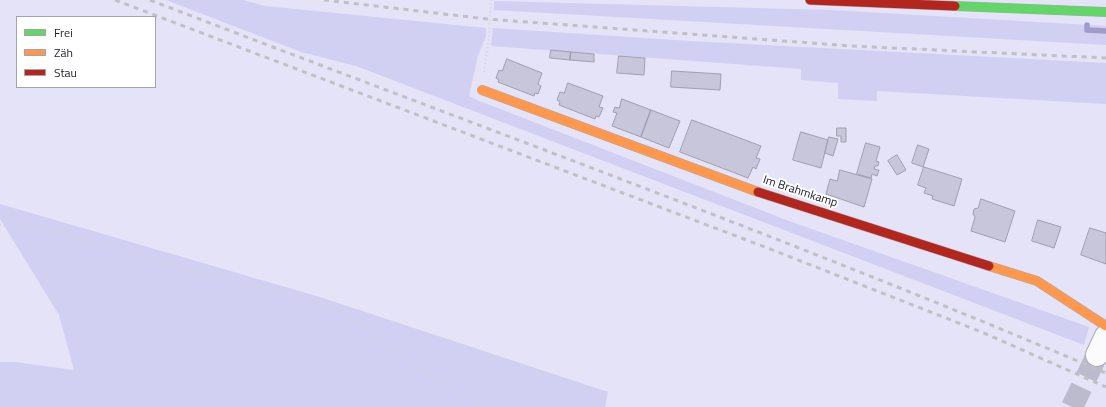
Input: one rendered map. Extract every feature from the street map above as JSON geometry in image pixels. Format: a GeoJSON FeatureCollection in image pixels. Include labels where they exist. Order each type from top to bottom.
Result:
{"type":"FeatureCollection","features":[{"type":"Feature","properties":{"kind":"street"},"geometry":{"type":"LineString","coordinates":[[810,0],[1106,12]]}},
{"type":"Feature","properties":{"kind":"street","name":"Im Brahmkamp"},"geometry":{"type":"LineString","coordinates":[[482,90],[767,195],[1037,282],[1106,326]]}},
{"type":"Feature","properties":{"kind":"path"},"geometry":{"type":"LineString","coordinates":[[482,90],[489,38],[491,0]]}},
{"type":"Feature","properties":{"kind":"path"},"geometry":{"type":"LineString","coordinates":[[0,225],[54,231],[172,266],[326,303],[368,330],[404,360],[482,407]]}},
{"type":"Feature","properties":{"kind":"shaded area"},"geometry":{"type":"Polygon","coordinates":[[[166,0],[243,0],[265,6],[486,28],[486,36],[478,56],[469,96],[789,221],[1089,327],[1084,345],[356,66],[301,52],[166,0]]]}},
{"type":"Feature","properties":{"kind":"shaded area"},"geometry":{"type":"Polygon","coordinates":[[[494,1],[831,10],[1106,26],[1106,45],[494,10],[494,1]]]}},
{"type":"Feature","properties":{"kind":"shaded area"},"geometry":{"type":"Polygon","coordinates":[[[493,28],[690,41],[1106,63],[1106,104],[877,91],[877,101],[838,99],[838,83],[801,80],[801,69],[491,46],[493,28]]]}},
{"type":"Feature","properties":{"kind":"shaded area"},"geometry":{"type":"Polygon","coordinates":[[[0,204],[320,297],[608,392],[605,407],[0,407],[0,362],[15,362],[74,370],[59,315],[0,219],[0,204]]]}},
{"type":"Feature","properties":{"kind":"building"},"geometry":{"type":"Polygon","coordinates":[[[551,50],[571,52],[570,60],[550,58],[551,50]]]}},
{"type":"Feature","properties":{"kind":"building"},"geometry":{"type":"Polygon","coordinates":[[[571,52],[594,54],[594,62],[570,60],[571,52]]]}},
{"type":"Feature","properties":{"kind":"building"},"geometry":{"type":"Polygon","coordinates":[[[619,56],[645,58],[644,75],[617,73],[619,56]]]}},
{"type":"Feature","properties":{"kind":"building"},"geometry":{"type":"Polygon","coordinates":[[[507,59],[542,73],[538,84],[541,86],[538,94],[535,93],[534,96],[498,82],[499,80],[496,78],[499,70],[502,71],[507,59]]]}},
{"type":"Feature","properties":{"kind":"building"},"geometry":{"type":"Polygon","coordinates":[[[672,71],[721,74],[720,90],[671,87],[672,71]]]}},
{"type":"Feature","properties":{"kind":"building"},"geometry":{"type":"Polygon","coordinates":[[[568,83],[603,96],[599,107],[603,108],[599,117],[596,116],[595,119],[559,105],[560,102],[557,100],[560,92],[564,93],[568,83]]]}},
{"type":"Feature","properties":{"kind":"building"},"geometry":{"type":"Polygon","coordinates":[[[622,99],[651,110],[641,137],[612,126],[617,113],[613,112],[615,107],[619,108],[622,99]]]}},
{"type":"Feature","properties":{"kind":"building"},"geometry":{"type":"Polygon","coordinates":[[[651,110],[680,121],[669,148],[641,137],[651,110]]]}},
{"type":"Feature","properties":{"kind":"building"},"geometry":{"type":"Polygon","coordinates":[[[692,120],[761,146],[756,158],[760,159],[756,169],[753,167],[748,178],[680,152],[692,120]]]}},
{"type":"Feature","properties":{"kind":"building"},"geometry":{"type":"Polygon","coordinates":[[[837,128],[846,128],[846,142],[841,142],[841,136],[837,136],[837,128]]]}},
{"type":"Feature","properties":{"kind":"building"},"geometry":{"type":"Polygon","coordinates":[[[801,132],[828,140],[821,168],[793,160],[801,132]]]}},
{"type":"Feature","properties":{"kind":"building"},"geometry":{"type":"Polygon","coordinates":[[[829,137],[838,139],[833,156],[825,153],[829,137]]]}},
{"type":"Feature","properties":{"kind":"building"},"geometry":{"type":"Polygon","coordinates":[[[866,143],[880,147],[876,161],[879,162],[878,166],[875,166],[874,169],[879,170],[877,176],[872,174],[871,178],[857,174],[866,143]]]}},
{"type":"Feature","properties":{"kind":"building"},"geometry":{"type":"Polygon","coordinates":[[[918,145],[929,149],[923,167],[912,163],[918,145]]]}},
{"type":"Feature","properties":{"kind":"building"},"geometry":{"type":"Polygon","coordinates":[[[897,155],[906,170],[897,175],[888,161],[897,155]]]}},
{"type":"Feature","properties":{"kind":"building"},"geometry":{"type":"Polygon","coordinates":[[[924,167],[962,179],[954,206],[932,199],[933,196],[924,193],[926,188],[918,185],[924,167]]]}},
{"type":"Feature","properties":{"kind":"building"},"geometry":{"type":"Polygon","coordinates":[[[840,170],[872,179],[864,207],[826,194],[830,179],[837,181],[840,170]]]}},
{"type":"Feature","properties":{"kind":"building"},"geometry":{"type":"Polygon","coordinates":[[[981,199],[1015,211],[1005,242],[971,231],[975,217],[973,214],[974,209],[978,208],[981,199]]]}},
{"type":"Feature","properties":{"kind":"building"},"geometry":{"type":"Polygon","coordinates":[[[1038,220],[1061,227],[1054,248],[1032,241],[1038,220]]]}},
{"type":"Feature","properties":{"kind":"building"},"geometry":{"type":"Polygon","coordinates":[[[1090,228],[1106,233],[1106,264],[1081,255],[1090,228]]]}},
{"type":"Feature","properties":{"kind":"waterway"},"geometry":{"type":"LineString","coordinates":[[1087,25],[1087,30],[1106,31]]}},
{"type":"Feature","properties":{"kind":"tunnel"},"geometry":{"type":"LineString","coordinates":[[1072,407],[1097,355]]}},
{"type":"Feature","properties":{"kind":"railway"},"geometry":{"type":"LineString","coordinates":[[115,0],[765,247],[984,333],[1106,387]]}},
{"type":"Feature","properties":{"kind":"railway"},"geometry":{"type":"LineString","coordinates":[[150,0],[630,182],[869,275],[1106,373]]}},
{"type":"Feature","properties":{"kind":"railway"},"geometry":{"type":"LineString","coordinates":[[324,0],[487,19],[851,46],[1106,58]]}},
{"type":"Feature","properties":{"kind":"traffic: fast"},"geometry":{"type":"LineString","coordinates":[[955,6],[1106,12]]}},
{"type":"Feature","properties":{"kind":"traffic: slow"},"geometry":{"type":"LineString","coordinates":[[482,90],[758,192]]}},
{"type":"Feature","properties":{"kind":"traffic: slow"},"geometry":{"type":"LineString","coordinates":[[989,266],[1037,281],[1106,326]]}},
{"type":"Feature","properties":{"kind":"traffic: jam"},"geometry":{"type":"LineString","coordinates":[[810,0],[955,6]]}},
{"type":"Feature","properties":{"kind":"traffic: jam"},"geometry":{"type":"LineString","coordinates":[[758,192],[989,266]]}}]}
